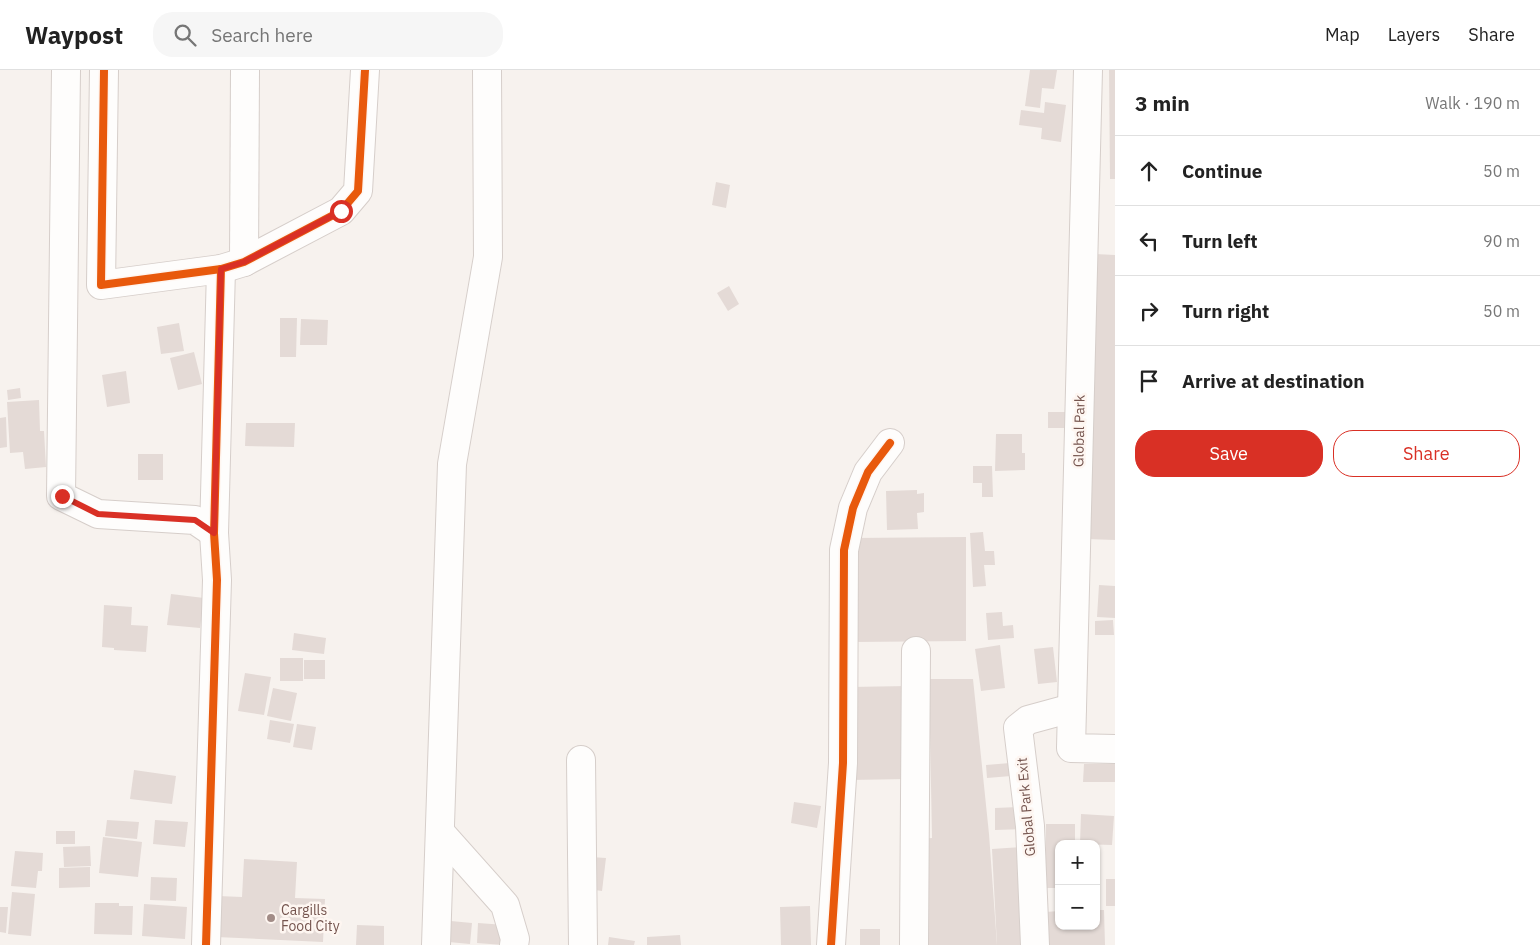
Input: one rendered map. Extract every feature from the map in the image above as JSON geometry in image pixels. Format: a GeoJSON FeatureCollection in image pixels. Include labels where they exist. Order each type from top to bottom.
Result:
{"type":"FeatureCollection","features":[{"type":"Feature","properties":{"kind":"street"},"geometry":{"type":"LineString","coordinates":[[66,70],[62,496],[98,514],[195,520],[214,533]]}},
{"type":"Feature","properties":{"kind":"street"},"geometry":{"type":"LineString","coordinates":[[104,70],[101,285],[233,265],[341,211],[358,191],[365,70]]}},
{"type":"Feature","properties":{"kind":"street"},"geometry":{"type":"LineString","coordinates":[[206,945],[216,580],[214,533],[245,70]]}},
{"type":"Feature","properties":{"kind":"street"},"geometry":{"type":"LineString","coordinates":[[436,945],[452,464],[488,257],[488,70]]}},
{"type":"Feature","properties":{"kind":"street","name":"Global Park"},"geometry":{"type":"LineString","coordinates":[[1088,70],[1071,748],[1115,749]]}},
{"type":"Feature","properties":{"kind":"street"},"geometry":{"type":"LineString","coordinates":[[831,945],[843,762],[844,550],[853,508],[868,472],[890,442]]}},
{"type":"Feature","properties":{"kind":"street"},"geometry":{"type":"LineString","coordinates":[[914,945],[916,651]]}},
{"type":"Feature","properties":{"kind":"street","name":"Global Park Exit"},"geometry":{"type":"LineString","coordinates":[[1034,945],[1030,826],[1018,728],[1028,720],[1072,708]]}},
{"type":"Feature","properties":{"kind":"street"},"geometry":{"type":"LineString","coordinates":[[581,760],[583,945]]}},
{"type":"Feature","properties":{"kind":"street"},"geometry":{"type":"LineString","coordinates":[[440,832],[505,905],[514,945]]}},
{"type":"Feature","properties":{"kind":"building"},"geometry":{"type":"Polygon","coordinates":[[[1030,70],[1057,70],[1054,89],[1042,88],[1040,108],[1025,106],[1030,70]]]}},
{"type":"Feature","properties":{"kind":"building"},"geometry":{"type":"Polygon","coordinates":[[[1109,70],[1115,70],[1115,179],[1110,179],[1109,70]]]}},
{"type":"Feature","properties":{"kind":"building"},"geometry":{"type":"Polygon","coordinates":[[[1045,102],[1066,105],[1061,142],[1041,139],[1042,128],[1019,125],[1021,110],[1044,113],[1045,102]]]}},
{"type":"Feature","properties":{"kind":"building"},"geometry":{"type":"Polygon","coordinates":[[[716,182],[730,185],[726,208],[712,205],[716,182]]]}},
{"type":"Feature","properties":{"kind":"building"},"geometry":{"type":"Polygon","coordinates":[[[1095,254],[1115,255],[1115,540],[1086,539],[1095,254]]]}},
{"type":"Feature","properties":{"kind":"building"},"geometry":{"type":"Polygon","coordinates":[[[729,286],[739,304],[728,311],[717,293],[729,286]]]}},
{"type":"Feature","properties":{"kind":"building"},"geometry":{"type":"Polygon","coordinates":[[[280,318],[297,318],[296,357],[280,357],[280,318]]]}},
{"type":"Feature","properties":{"kind":"building"},"geometry":{"type":"Polygon","coordinates":[[[301,319],[328,320],[327,345],[300,345],[301,319]]]}},
{"type":"Feature","properties":{"kind":"building"},"geometry":{"type":"Polygon","coordinates":[[[179,323],[184,351],[161,354],[157,327],[179,323]]]}},
{"type":"Feature","properties":{"kind":"building"},"geometry":{"type":"Polygon","coordinates":[[[194,352],[202,384],[178,390],[170,358],[194,352]]]}},
{"type":"Feature","properties":{"kind":"building"},"geometry":{"type":"Polygon","coordinates":[[[126,371],[130,403],[107,407],[102,375],[126,371]]]}},
{"type":"Feature","properties":{"kind":"building"},"geometry":{"type":"Polygon","coordinates":[[[20,388],[21,398],[8,400],[7,390],[20,388]]]}},
{"type":"Feature","properties":{"kind":"building"},"geometry":{"type":"Polygon","coordinates":[[[39,400],[40,431],[44,431],[46,467],[25,469],[23,452],[10,453],[7,402],[39,400]]]}},
{"type":"Feature","properties":{"kind":"building"},"geometry":{"type":"Polygon","coordinates":[[[1048,412],[1069,412],[1069,428],[1048,428],[1048,412]]]}},
{"type":"Feature","properties":{"kind":"building"},"geometry":{"type":"Polygon","coordinates":[[[6,417],[7,447],[0,448],[0,418],[6,417]]]}},
{"type":"Feature","properties":{"kind":"building"},"geometry":{"type":"Polygon","coordinates":[[[246,423],[295,423],[294,447],[245,446],[246,423]]]}},
{"type":"Feature","properties":{"kind":"building"},"geometry":{"type":"Polygon","coordinates":[[[996,434],[1022,434],[1022,453],[1025,453],[1025,470],[995,471],[996,434]]]}},
{"type":"Feature","properties":{"kind":"building"},"geometry":{"type":"Polygon","coordinates":[[[138,454],[163,454],[163,480],[138,480],[138,454]]]}},
{"type":"Feature","properties":{"kind":"building"},"geometry":{"type":"Polygon","coordinates":[[[973,466],[992,466],[993,497],[982,497],[982,483],[973,483],[973,466]]]}},
{"type":"Feature","properties":{"kind":"building"},"geometry":{"type":"Polygon","coordinates":[[[917,490],[917,494],[924,493],[924,512],[917,513],[918,529],[887,530],[886,491],[917,490]]]}},
{"type":"Feature","properties":{"kind":"building"},"geometry":{"type":"Polygon","coordinates":[[[983,532],[985,551],[994,551],[995,565],[984,565],[986,586],[973,587],[970,533],[983,532]]]}},
{"type":"Feature","properties":{"kind":"building"},"geometry":{"type":"Polygon","coordinates":[[[966,537],[966,641],[854,642],[853,538],[966,537]]]}},
{"type":"Feature","properties":{"kind":"building"},"geometry":{"type":"Polygon","coordinates":[[[1099,585],[1115,586],[1115,618],[1097,617],[1099,585]]]}},
{"type":"Feature","properties":{"kind":"building"},"geometry":{"type":"Polygon","coordinates":[[[171,594],[204,598],[200,628],[167,625],[171,594]]]}},
{"type":"Feature","properties":{"kind":"building"},"geometry":{"type":"Polygon","coordinates":[[[104,605],[132,607],[131,625],[148,626],[146,652],[114,650],[114,648],[102,647],[104,605]]]}},
{"type":"Feature","properties":{"kind":"building"},"geometry":{"type":"Polygon","coordinates":[[[1002,612],[1003,626],[1013,625],[1014,638],[988,640],[986,613],[1002,612]]]}},
{"type":"Feature","properties":{"kind":"building"},"geometry":{"type":"Polygon","coordinates":[[[1113,620],[1114,635],[1095,635],[1095,621],[1113,620]]]}},
{"type":"Feature","properties":{"kind":"building"},"geometry":{"type":"Polygon","coordinates":[[[294,633],[326,638],[324,654],[292,650],[294,633]]]}},
{"type":"Feature","properties":{"kind":"building"},"geometry":{"type":"Polygon","coordinates":[[[1000,645],[1005,688],[981,691],[975,649],[1000,645]]]}},
{"type":"Feature","properties":{"kind":"building"},"geometry":{"type":"Polygon","coordinates":[[[1053,647],[1057,682],[1038,684],[1034,649],[1053,647]]]}},
{"type":"Feature","properties":{"kind":"building"},"geometry":{"type":"Polygon","coordinates":[[[280,658],[303,658],[303,681],[280,681],[280,658]]]}},
{"type":"Feature","properties":{"kind":"building"},"geometry":{"type":"Polygon","coordinates":[[[304,660],[325,660],[325,679],[304,679],[304,660]]]}},
{"type":"Feature","properties":{"kind":"building"},"geometry":{"type":"Polygon","coordinates":[[[245,673],[271,677],[264,715],[238,711],[245,673]]]}},
{"type":"Feature","properties":{"kind":"building"},"geometry":{"type":"Polygon","coordinates":[[[929,679],[973,679],[989,834],[997,945],[924,945],[917,839],[932,838],[929,679]]]}},
{"type":"Feature","properties":{"kind":"building"},"geometry":{"type":"Polygon","coordinates":[[[908,686],[908,779],[850,780],[850,687],[908,686]]]}},
{"type":"Feature","properties":{"kind":"building"},"geometry":{"type":"Polygon","coordinates":[[[273,688],[297,693],[291,721],[267,716],[273,688]]]}},
{"type":"Feature","properties":{"kind":"building"},"geometry":{"type":"Polygon","coordinates":[[[270,720],[294,724],[290,743],[267,739],[270,720]]]}},
{"type":"Feature","properties":{"kind":"building"},"geometry":{"type":"Polygon","coordinates":[[[297,724],[316,727],[312,750],[293,747],[297,724]]]}},
{"type":"Feature","properties":{"kind":"building"},"geometry":{"type":"Polygon","coordinates":[[[1010,763],[1011,776],[987,778],[986,765],[1010,763]]]}},
{"type":"Feature","properties":{"kind":"building"},"geometry":{"type":"Polygon","coordinates":[[[1084,764],[1115,764],[1115,782],[1083,782],[1084,764]]]}},
{"type":"Feature","properties":{"kind":"building"},"geometry":{"type":"Polygon","coordinates":[[[134,770],[176,776],[172,804],[130,799],[134,770]]]}},
{"type":"Feature","properties":{"kind":"building"},"geometry":{"type":"Polygon","coordinates":[[[794,802],[821,806],[817,828],[791,823],[794,802]]]}},
{"type":"Feature","properties":{"kind":"building"},"geometry":{"type":"Polygon","coordinates":[[[1021,807],[1022,829],[995,830],[995,808],[1021,807]]]}},
{"type":"Feature","properties":{"kind":"building"},"geometry":{"type":"Polygon","coordinates":[[[1081,814],[1114,816],[1112,845],[1100,845],[1100,840],[1080,840],[1081,814]]]}},
{"type":"Feature","properties":{"kind":"building"},"geometry":{"type":"Polygon","coordinates":[[[107,820],[139,822],[137,839],[105,836],[107,820]]]}},
{"type":"Feature","properties":{"kind":"building"},"geometry":{"type":"Polygon","coordinates":[[[155,820],[188,822],[185,847],[153,844],[155,820]]]}},
{"type":"Feature","properties":{"kind":"building"},"geometry":{"type":"Polygon","coordinates":[[[1046,824],[1075,824],[1075,840],[1055,840],[1055,888],[1046,888],[1046,824]]]}},
{"type":"Feature","properties":{"kind":"building"},"geometry":{"type":"Polygon","coordinates":[[[56,831],[75,831],[75,844],[56,844],[56,831]]]}},
{"type":"Feature","properties":{"kind":"building"},"geometry":{"type":"Polygon","coordinates":[[[103,837],[142,842],[138,877],[99,873],[103,837]]]}},
{"type":"Feature","properties":{"kind":"building"},"geometry":{"type":"Polygon","coordinates":[[[90,846],[91,866],[64,867],[63,847],[90,846]]]}},
{"type":"Feature","properties":{"kind":"building"},"geometry":{"type":"Polygon","coordinates":[[[1022,847],[1028,945],[997,945],[992,849],[1022,847]]]}},
{"type":"Feature","properties":{"kind":"building"},"geometry":{"type":"Polygon","coordinates":[[[15,851],[43,853],[42,871],[38,871],[36,888],[11,886],[15,851]]]}},
{"type":"Feature","properties":{"kind":"building"},"geometry":{"type":"Polygon","coordinates":[[[591,857],[606,858],[602,891],[588,889],[591,857]]]}},
{"type":"Feature","properties":{"kind":"building","name":"Cargills Food City"},"geometry":{"type":"Polygon","coordinates":[[[244,859],[297,862],[295,898],[325,899],[323,942],[216,937],[218,896],[242,897],[244,859]]]}},
{"type":"Feature","properties":{"kind":"building"},"geometry":{"type":"Polygon","coordinates":[[[90,867],[90,887],[59,888],[59,868],[90,867]]]}},
{"type":"Feature","properties":{"kind":"building"},"geometry":{"type":"Polygon","coordinates":[[[151,877],[177,878],[176,901],[150,900],[151,877]]]}},
{"type":"Feature","properties":{"kind":"building"},"geometry":{"type":"Polygon","coordinates":[[[1106,879],[1115,879],[1115,906],[1106,906],[1106,879]]]}},
{"type":"Feature","properties":{"kind":"building"},"geometry":{"type":"Polygon","coordinates":[[[12,892],[35,894],[31,936],[8,934],[12,892]]]}},
{"type":"Feature","properties":{"kind":"building"},"geometry":{"type":"Polygon","coordinates":[[[95,903],[119,903],[119,906],[133,906],[132,935],[94,934],[95,903]]]}},
{"type":"Feature","properties":{"kind":"building"},"geometry":{"type":"Polygon","coordinates":[[[144,904],[187,907],[185,939],[142,936],[144,904]]]}},
{"type":"Feature","properties":{"kind":"building"},"geometry":{"type":"Polygon","coordinates":[[[810,906],[811,945],[781,945],[780,907],[810,906]]]}},
{"type":"Feature","properties":{"kind":"building"},"geometry":{"type":"Polygon","coordinates":[[[0,907],[8,907],[6,933],[0,932],[0,907]]]}},
{"type":"Feature","properties":{"kind":"building"},"geometry":{"type":"Polygon","coordinates":[[[1100,910],[1104,910],[1105,945],[1047,945],[1046,912],[1055,911],[1055,930],[1100,930],[1100,910]]]}},
{"type":"Feature","properties":{"kind":"building"},"geometry":{"type":"Polygon","coordinates":[[[440,920],[472,923],[470,944],[438,941],[440,920]]]}},
{"type":"Feature","properties":{"kind":"building"},"geometry":{"type":"Polygon","coordinates":[[[478,923],[505,925],[503,945],[477,943],[478,923]]]}},
{"type":"Feature","properties":{"kind":"building"},"geometry":{"type":"Polygon","coordinates":[[[357,925],[384,926],[384,945],[356,945],[357,925]]]}},
{"type":"Feature","properties":{"kind":"building"},"geometry":{"type":"Polygon","coordinates":[[[860,929],[880,929],[880,945],[860,945],[860,929]]]}},
{"type":"Feature","properties":{"kind":"building"},"geometry":{"type":"Polygon","coordinates":[[[680,935],[681,945],[647,945],[647,937],[680,935]]]}},
{"type":"Feature","properties":{"kind":"building"},"geometry":{"type":"Polygon","coordinates":[[[609,937],[635,941],[634,945],[608,945],[609,937]]]}},
{"type":"Feature","properties":{"kind":"cycle path"},"geometry":{"type":"LineString","coordinates":[[104,70],[101,285],[221,269],[244,262],[341,211],[358,191],[365,70]]}},
{"type":"Feature","properties":{"kind":"cycle path"},"geometry":{"type":"LineString","coordinates":[[206,945],[217,580],[214,533],[221,269]]}},
{"type":"Feature","properties":{"kind":"cycle path"},"geometry":{"type":"LineString","coordinates":[[831,945],[843,763],[844,550],[853,508],[868,472],[890,443]]}},
{"type":"Feature","properties":{"kind":"place","name":"Cargills Food City"},"geometry":{"type":"Point","coordinates":[271,918]}},
{"type":"Feature","properties":{"kind":"route"},"geometry":{"type":"LineString","coordinates":[[62,496],[98,514],[195,520],[214,533],[221,269],[244,262],[341,211]]}}]}
